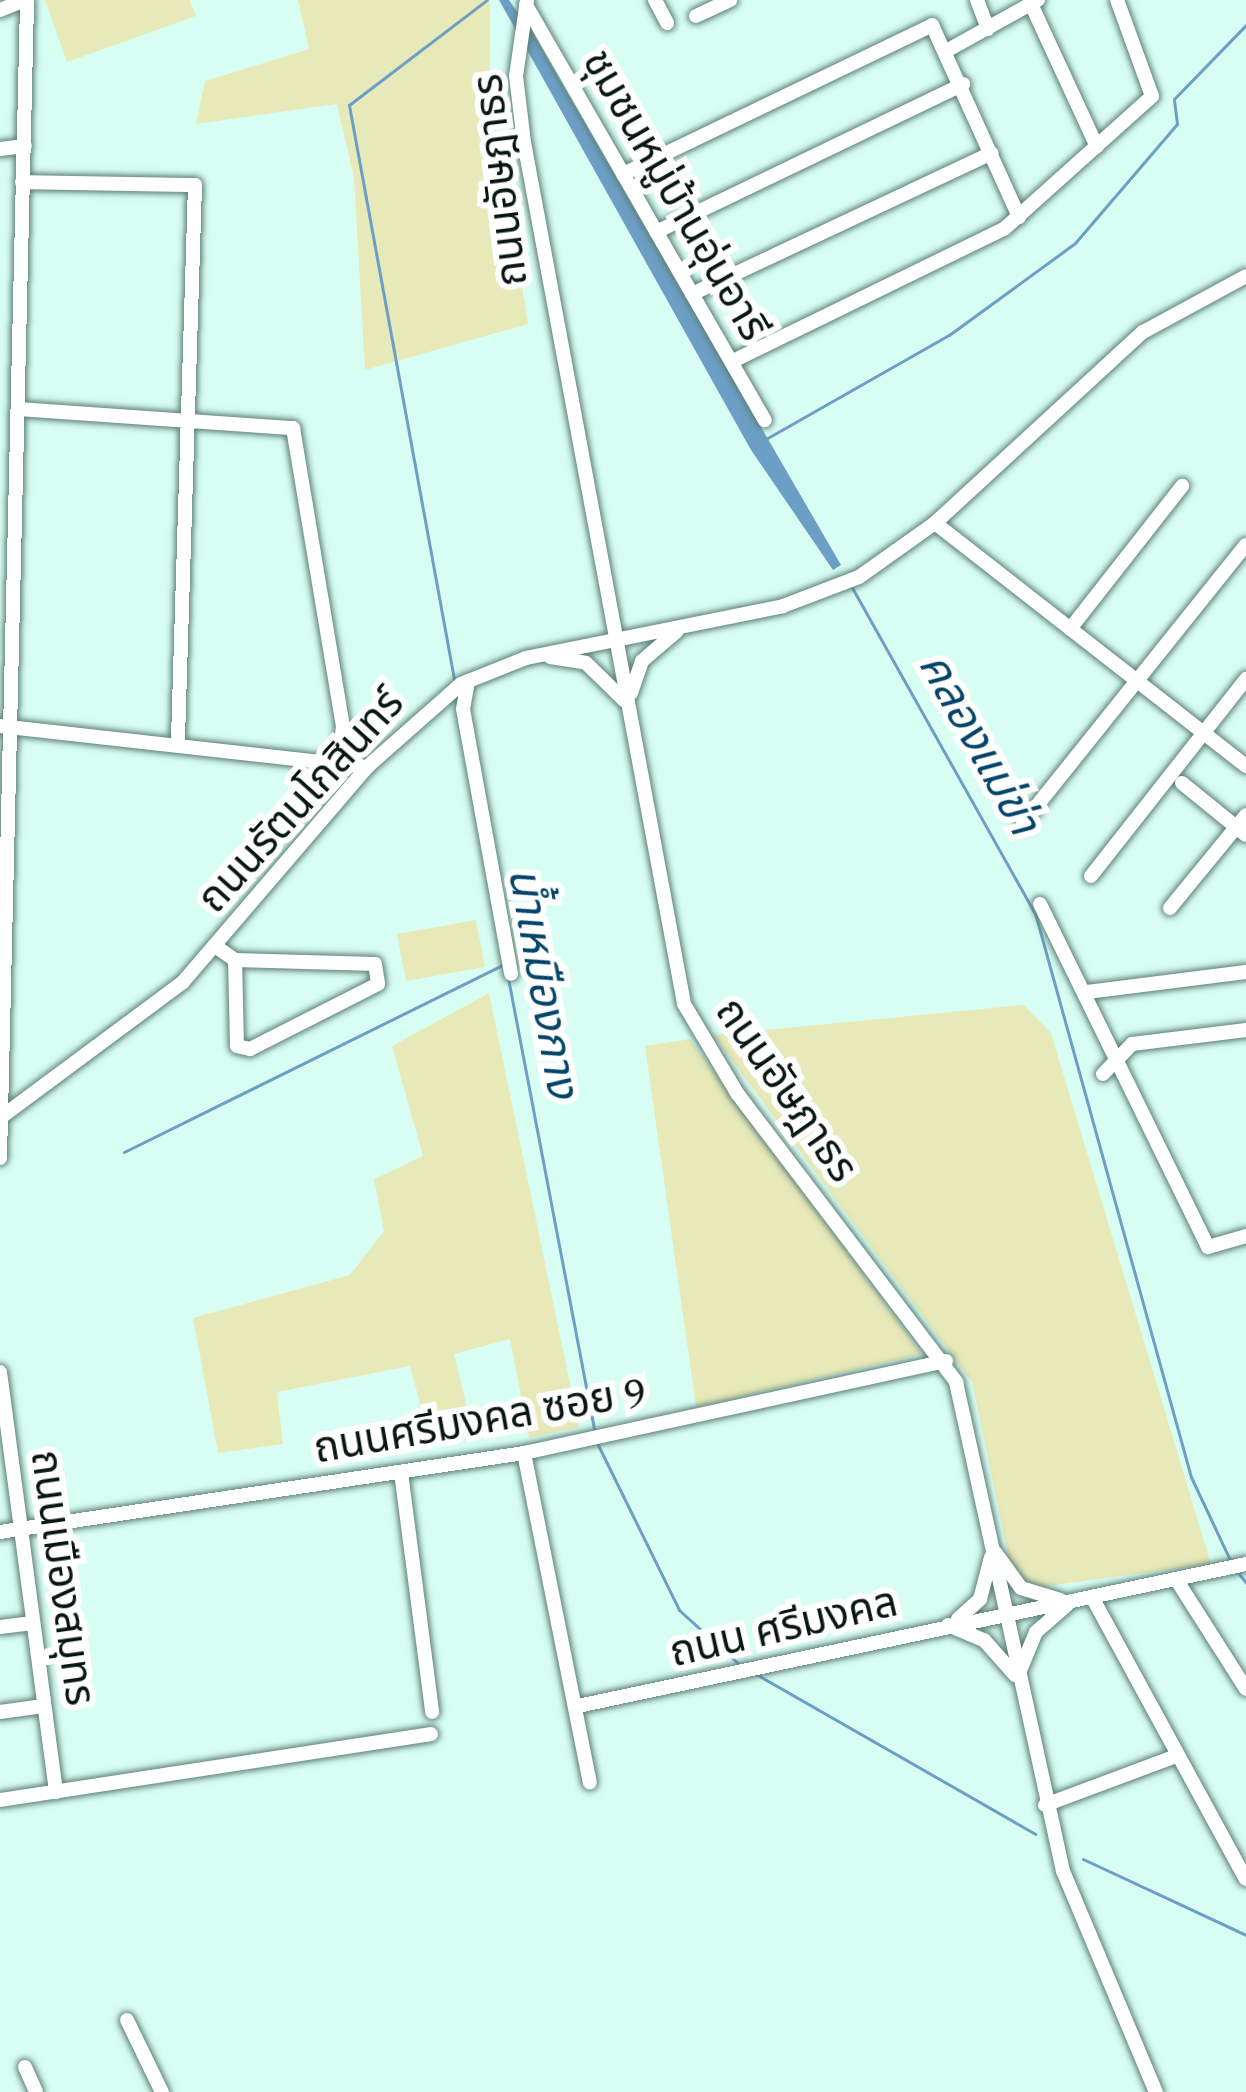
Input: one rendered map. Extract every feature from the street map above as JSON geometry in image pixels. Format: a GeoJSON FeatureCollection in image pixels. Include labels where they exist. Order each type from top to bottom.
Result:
{"type":"FeatureCollection","features":[{"type":"Feature","properties":{"kind":"street"},"geometry":{"type":"LineString","coordinates":[[0,10],[26,0],[18,409],[7,506],[0,1158]]}},
{"type":"Feature","properties":{"kind":"street"},"geometry":{"type":"LineString","coordinates":[[656,0],[668,23]]}},
{"type":"Feature","properties":{"kind":"street"},"geometry":{"type":"LineString","coordinates":[[697,16],[730,0]]}},
{"type":"Feature","properties":{"kind":"street"},"geometry":{"type":"LineString","coordinates":[[977,0],[988,28]]}},
{"type":"Feature","properties":{"kind":"street"},"geometry":{"type":"LineString","coordinates":[[733,361],[1018,217],[1097,147],[1151,96],[1117,0]]}},
{"type":"Feature","properties":{"kind":"street"},"geometry":{"type":"LineString","coordinates":[[947,50],[1035,2],[1097,147]]}},
{"type":"Feature","properties":{"kind":"street","name":"ถนนอัษฎาธร"},"geometry":{"type":"LineString","coordinates":[[525,8],[516,76],[568,410],[689,1019],[946,1361],[992,1548],[1045,1805],[1076,1910],[1156,2092]]}},
{"type":"Feature","properties":{"kind":"street","name":"ชุมชนหมู่บ้านอุ่นอารี"},"geometry":{"type":"LineString","coordinates":[[525,8],[765,420]]}},
{"type":"Feature","properties":{"kind":"street"},"geometry":{"type":"LineString","coordinates":[[623,174],[932,25],[963,84],[1018,217]]}},
{"type":"Feature","properties":{"kind":"street"},"geometry":{"type":"LineString","coordinates":[[656,232],[963,84]]}},
{"type":"Feature","properties":{"kind":"street"},"geometry":{"type":"LineString","coordinates":[[0,149],[25,146]]}},
{"type":"Feature","properties":{"kind":"street"},"geometry":{"type":"LineString","coordinates":[[692,294],[992,153]]}},
{"type":"Feature","properties":{"kind":"street"},"geometry":{"type":"LineString","coordinates":[[22,182],[195,185],[178,738]]}},
{"type":"Feature","properties":{"kind":"street"},"geometry":{"type":"LineString","coordinates":[[1246,276],[1143,332],[935,523],[1246,766]]}},
{"type":"Feature","properties":{"kind":"street"},"geometry":{"type":"LineString","coordinates":[[18,409],[188,417],[293,428],[343,726],[339,759]]}},
{"type":"Feature","properties":{"kind":"street"},"geometry":{"type":"LineString","coordinates":[[1070,629],[1181,486]]}},
{"type":"Feature","properties":{"kind":"street","name":"ถนนรัตนโกสินทร์"},"geometry":{"type":"LineString","coordinates":[[0,1118],[144,1018],[215,946],[367,766],[464,683],[533,656],[686,626],[838,587],[859,578],[935,523]]}},
{"type":"Feature","properties":{"kind":"street"},"geometry":{"type":"LineString","coordinates":[[1023,824],[1246,545]]}},
{"type":"Feature","properties":{"kind":"street"},"geometry":{"type":"LineString","coordinates":[[533,656],[586,663],[629,706],[642,661],[686,626]]}},
{"type":"Feature","properties":{"kind":"street"},"geometry":{"type":"LineString","coordinates":[[1091,876],[1246,679]]}},
{"type":"Feature","properties":{"kind":"street"},"geometry":{"type":"LineString","coordinates":[[464,683],[464,709],[511,974]]}},
{"type":"Feature","properties":{"kind":"street"},"geometry":{"type":"LineString","coordinates":[[3,726],[178,738],[367,766]]}},
{"type":"Feature","properties":{"kind":"street"},"geometry":{"type":"LineString","coordinates":[[1170,908],[1243,825],[1181,783]]}},
{"type":"Feature","properties":{"kind":"street"},"geometry":{"type":"LineString","coordinates":[[1040,904],[1119,1052],[1208,1247],[1246,1236]]}},
{"type":"Feature","properties":{"kind":"street"},"geometry":{"type":"LineString","coordinates":[[215,946],[235,959],[344,958],[375,964],[379,984],[250,1049],[237,1046],[235,959]]}},
{"type":"Feature","properties":{"kind":"street"},"geometry":{"type":"LineString","coordinates":[[1087,992],[1246,972]]}},
{"type":"Feature","properties":{"kind":"street"},"geometry":{"type":"LineString","coordinates":[[1103,1074],[1119,1052],[1246,1030]]}},
{"type":"Feature","properties":{"kind":"street","name":"ถนนศรีมงคล ซอย 9"},"geometry":{"type":"LineString","coordinates":[[0,1532],[524,1453],[946,1361]]}},
{"type":"Feature","properties":{"kind":"street","name":"ถนนเมืองสมุทร"},"geometry":{"type":"LineString","coordinates":[[0,1372],[4,1436],[56,1792]]}},
{"type":"Feature","properties":{"kind":"street"},"geometry":{"type":"LineString","coordinates":[[524,1453],[590,1782]]}},
{"type":"Feature","properties":{"kind":"street"},"geometry":{"type":"LineString","coordinates":[[401,1472],[432,1712]]}},
{"type":"Feature","properties":{"kind":"street"},"geometry":{"type":"LineString","coordinates":[[992,1548],[1021,1588],[1071,1602]]}},
{"type":"Feature","properties":{"kind":"street"},"geometry":{"type":"LineString","coordinates":[[992,1548],[980,1599],[948,1625],[984,1640],[1017,1678],[1036,1632],[1071,1602]]}},
{"type":"Feature","properties":{"kind":"street","name":"ถนน ศรีมงคล"},"geometry":{"type":"LineString","coordinates":[[578,1706],[1246,1564]]}},
{"type":"Feature","properties":{"kind":"street"},"geometry":{"type":"LineString","coordinates":[[1176,1580],[1246,1689]]}},
{"type":"Feature","properties":{"kind":"street"},"geometry":{"type":"LineString","coordinates":[[1092,1598],[1246,1879]]}},
{"type":"Feature","properties":{"kind":"street"},"geometry":{"type":"LineString","coordinates":[[0,1627],[33,1623]]}},
{"type":"Feature","properties":{"kind":"street"},"geometry":{"type":"LineString","coordinates":[[0,1712],[44,1706]]}},
{"type":"Feature","properties":{"kind":"street"},"geometry":{"type":"LineString","coordinates":[[0,1800],[431,1734]]}},
{"type":"Feature","properties":{"kind":"street"},"geometry":{"type":"LineString","coordinates":[[1045,1805],[1176,1756]]}},
{"type":"Feature","properties":{"kind":"street"},"geometry":{"type":"LineString","coordinates":[[127,2020],[159,2088],[140,2092]]}},
{"type":"Feature","properties":{"kind":"street"},"geometry":{"type":"LineString","coordinates":[[25,2067],[36,2092]]}},
{"type":"Feature","properties":{"kind":"green space"},"geometry":{"type":"Polygon","coordinates":[[[45,0],[190,0],[196,16],[67,62],[45,0]]]}},
{"type":"Feature","properties":{"kind":"green space"},"geometry":{"type":"Polygon","coordinates":[[[298,0],[490,0],[490,82],[528,324],[365,370],[354,178],[337,104],[196,124],[205,81],[309,49],[298,0]]]}},
{"type":"Feature","properties":{"kind":"green space"},"geometry":{"type":"Polygon","coordinates":[[[476,920],[485,967],[406,981],[397,934],[476,920]]]}},
{"type":"Feature","properties":{"kind":"green space"},"geometry":{"type":"Polygon","coordinates":[[[489,993],[579,1427],[529,1438],[510,1339],[454,1354],[469,1415],[426,1426],[410,1366],[277,1392],[283,1444],[218,1453],[193,1318],[350,1275],[384,1231],[374,1179],[423,1156],[392,1046],[489,993]]]}},
{"type":"Feature","properties":{"kind":"green space"},"geometry":{"type":"Polygon","coordinates":[[[1024,1005],[1051,1033],[1211,1564],[1032,1588],[1012,1573],[972,1382],[713,1035],[1024,1005]]]}},
{"type":"Feature","properties":{"kind":"green space"},"geometry":{"type":"Polygon","coordinates":[[[690,1039],[922,1354],[696,1407],[645,1046],[690,1039]]]}},
{"type":"Feature","properties":{"kind":"water"},"geometry":{"type":"Polygon","coordinates":[[[499,0],[509,0],[536,39],[841,565],[833,570],[751,450],[499,0]]]}},
{"type":"Feature","properties":{"kind":"waterway","name":"น้ำเหมืองกาง"},"geometry":{"type":"LineString","coordinates":[[454,679],[349,105],[487,0]]}},
{"type":"Feature","properties":{"kind":"waterway"},"geometry":{"type":"LineString","coordinates":[[764,440],[949,335],[1075,243],[1177,124],[1174,99],[1246,25]]}},
{"type":"Feature","properties":{"kind":"waterway","name":"คลองแม่ข่า"},"geometry":{"type":"LineString","coordinates":[[850,584],[1035,913],[1191,1477],[1231,1562]]}},
{"type":"Feature","properties":{"kind":"waterway"},"geometry":{"type":"LineString","coordinates":[[124,1152],[504,964]]}},
{"type":"Feature","properties":{"kind":"waterway","name":"น้ำเหมืองกาง"},"geometry":{"type":"LineString","coordinates":[[508,978],[595,1434]]}},
{"type":"Feature","properties":{"kind":"waterway","name":"น้ำเหมืองกาง"},"geometry":{"type":"LineString","coordinates":[[597,1443],[679,1610],[742,1667]]}},
{"type":"Feature","properties":{"kind":"waterway","name":"คลองแม่ข่า"},"geometry":{"type":"LineString","coordinates":[[1236,1570],[1246,1583]]}},
{"type":"Feature","properties":{"kind":"waterway","name":"น้ำเหมืองกาง"},"geometry":{"type":"LineString","coordinates":[[756,1674],[1035,1834]]}},
{"type":"Feature","properties":{"kind":"waterway","name":"น้ำเหมืองกาง"},"geometry":{"type":"LineString","coordinates":[[1083,1859],[1246,1935]]}}]}
